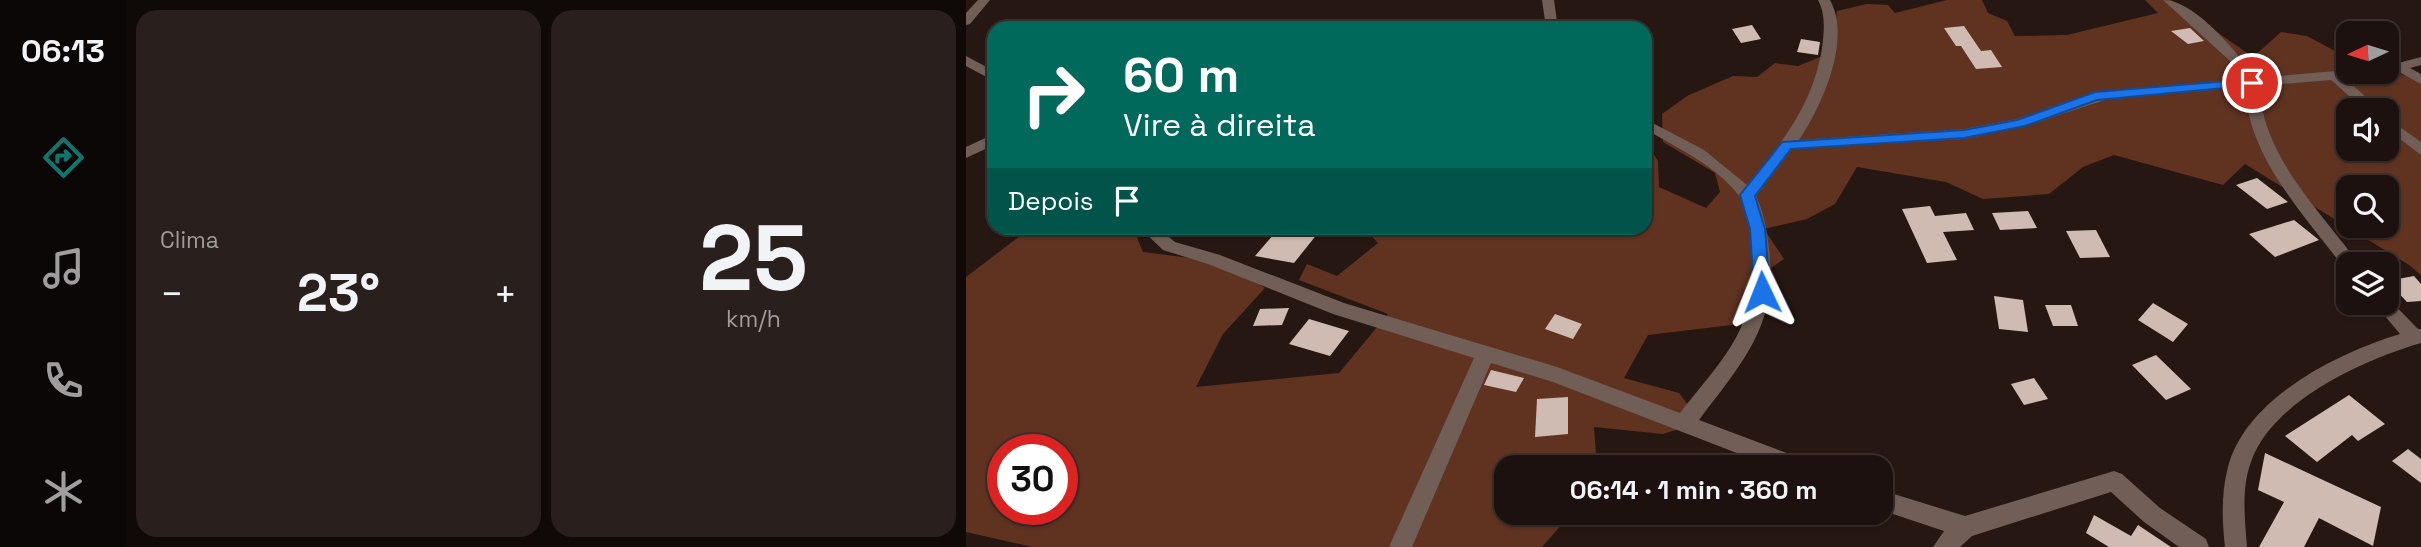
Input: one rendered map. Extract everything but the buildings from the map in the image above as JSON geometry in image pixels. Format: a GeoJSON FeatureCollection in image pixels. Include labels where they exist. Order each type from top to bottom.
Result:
{"type":"FeatureCollection","features":[{"type":"Feature","properties":{"kind":"street"},"geometry":{"type":"LineString","coordinates":[[966,21],[984,0]]}},
{"type":"Feature","properties":{"kind":"street"},"geometry":{"type":"LineString","coordinates":[[1548,0],[1551,21]]}},
{"type":"Feature","properties":{"kind":"street"},"geometry":{"type":"LineString","coordinates":[[1748,195],[1787,145],[1816,101],[1824,82],[1830,19],[1824,0]]}},
{"type":"Feature","properties":{"kind":"street"},"geometry":{"type":"LineString","coordinates":[[2169,0],[2225,47],[2252,83],[2253,107],[2259,132],[2272,159],[2341,252]]}},
{"type":"Feature","properties":{"kind":"street"},"geometry":{"type":"LineString","coordinates":[[966,60],[987,72]]}},
{"type":"Feature","properties":{"kind":"street"},"geometry":{"type":"LineString","coordinates":[[2399,66],[2421,61]]}},
{"type":"Feature","properties":{"kind":"street"},"geometry":{"type":"LineString","coordinates":[[2399,71],[2421,80]]}},
{"type":"Feature","properties":{"kind":"street"},"geometry":{"type":"LineString","coordinates":[[1787,145],[1973,133],[2020,123],[2095,96],[2336,77]]}},
{"type":"Feature","properties":{"kind":"street"},"geometry":{"type":"LineString","coordinates":[[2344,84],[2360,98]]}},
{"type":"Feature","properties":{"kind":"street"},"geometry":{"type":"LineString","coordinates":[[1652,127],[1722,170],[1748,195],[1758,229],[1762,292],[1755,321],[1735,354],[1685,423]]}},
{"type":"Feature","properties":{"kind":"street"},"geometry":{"type":"LineString","coordinates":[[2399,132],[2421,150]]}},
{"type":"Feature","properties":{"kind":"street"},"geometry":{"type":"LineString","coordinates":[[966,153],[987,142]]}},
{"type":"Feature","properties":{"kind":"street"},"geometry":{"type":"LineString","coordinates":[[1155,235],[1169,246],[1214,259],[1339,309],[1557,375],[1766,455]]}},
{"type":"Feature","properties":{"kind":"street"},"geometry":{"type":"LineString","coordinates":[[2235,547],[2235,496],[2241,457],[2263,423],[2292,395],[2330,372],[2417,337],[2395,315]]}},
{"type":"Feature","properties":{"kind":"street"},"geometry":{"type":"LineString","coordinates":[[1400,547],[1486,352]]}},
{"type":"Feature","properties":{"kind":"street"},"geometry":{"type":"LineString","coordinates":[[1944,547],[1965,527],[2114,481],[2152,515],[2198,547]]}},
{"type":"Feature","properties":{"kind":"street"},"geometry":{"type":"LineString","coordinates":[[1893,504],[1965,527]]}},
{"type":"Feature","properties":{"kind":"shaded area"},"geometry":{"type":"Polygon","coordinates":[[[1947,0],[1982,0],[1988,13],[2007,21],[2015,36],[2067,35],[2158,13],[2145,0],[2171,0],[2253,57],[2281,32],[2307,36],[2336,52],[2336,84],[2399,84],[2399,74],[2421,80],[2421,275],[2399,259],[2399,252],[2388,252],[2365,238],[2399,238],[2399,175],[2336,175],[2336,220],[2245,164],[2223,185],[2114,155],[2083,167],[2049,194],[1983,199],[1946,182],[1857,167],[1835,204],[1807,219],[1764,229],[1784,259],[1760,276],[1740,324],[1648,335],[1624,378],[1679,393],[1701,422],[1663,434],[1594,427],[1596,455],[1494,455],[1494,525],[1561,525],[1542,547],[1033,547],[966,532],[966,277],[1021,235],[1136,235],[1143,252],[1229,263],[1265,288],[1223,334],[1196,387],[1339,373],[1388,314],[1299,280],[1307,264],[1337,276],[1378,243],[1371,235],[1652,235],[1652,151],[1658,161],[1659,187],[1706,208],[1720,192],[1715,173],[1663,142],[1662,114],[1687,96],[1733,76],[1757,77],[1775,63],[1798,66],[1830,53],[1837,11],[1867,4],[1888,5],[1895,13],[1947,0]]]}},
{"type":"Feature","properties":{"kind":"route"},"geometry":{"type":"LineString","coordinates":[[1762,292],[1758,229],[1748,195],[1787,145],[1964,134],[2020,123],[2095,96],[2252,83]]}}]}
